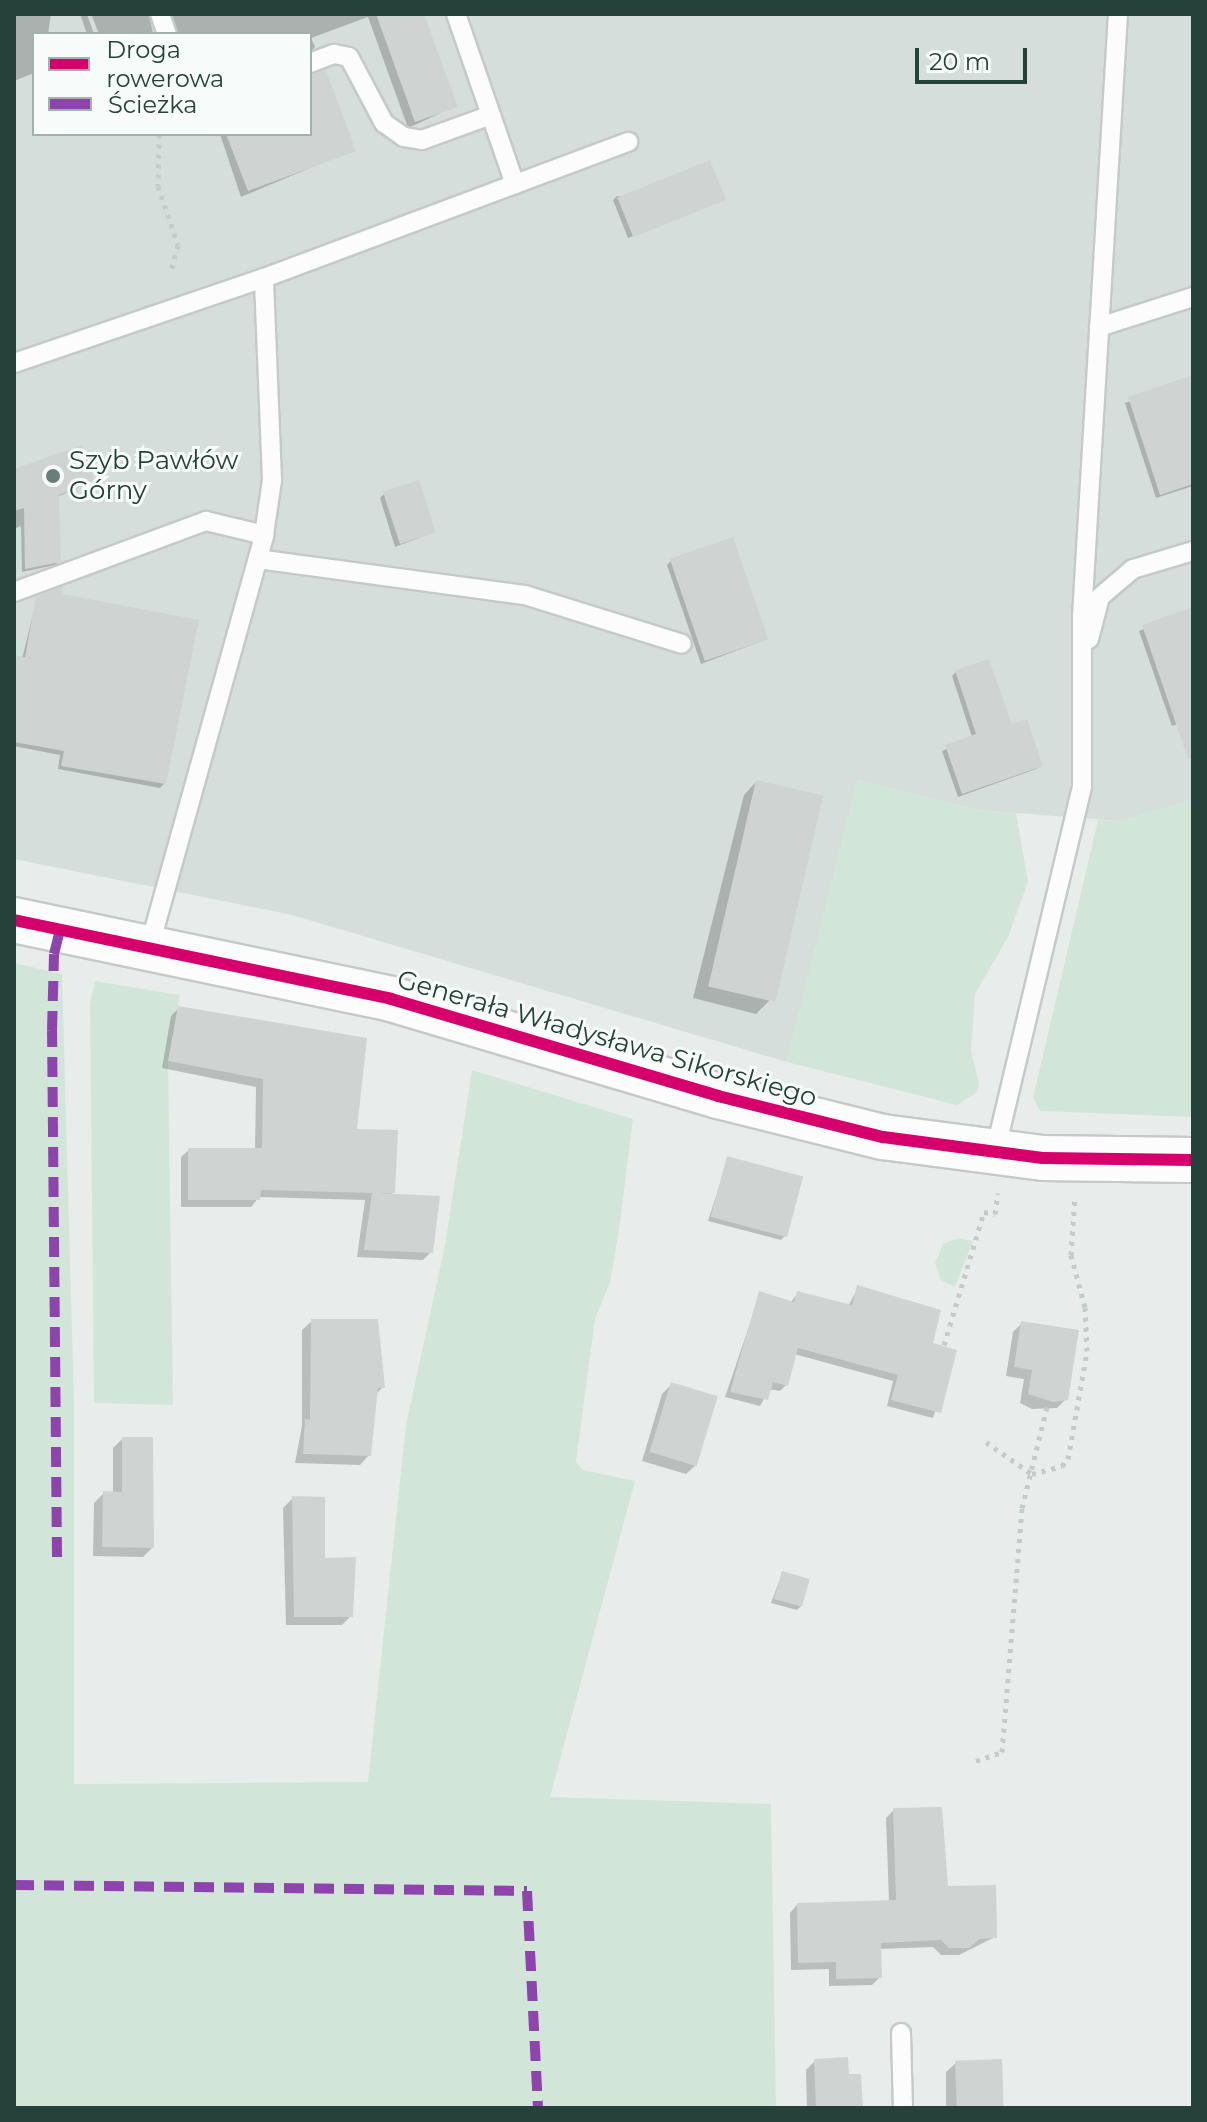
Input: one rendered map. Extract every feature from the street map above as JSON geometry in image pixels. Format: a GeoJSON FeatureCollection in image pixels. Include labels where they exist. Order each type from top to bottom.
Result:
{"type":"FeatureCollection","features":[{"type":"Feature","properties":{"kind":"street","name":"Generała Władysława Sikorskiego"},"geometry":{"type":"LineString","coordinates":[[14,920],[391,999],[789,1116],[998,1168],[1193,1160]]}},
{"type":"Feature","properties":{"kind":"lane"},"geometry":{"type":"LineString","coordinates":[[456,14],[515,184]]}},
{"type":"Feature","properties":{"kind":"lane"},"geometry":{"type":"LineString","coordinates":[[998,1168],[1082,787],[1083,661],[1118,14]]}},
{"type":"Feature","properties":{"kind":"lane"},"geometry":{"type":"LineString","coordinates":[[312,62],[334,54],[349,57],[384,123],[404,137],[422,140],[491,115]]}},
{"type":"Feature","properties":{"kind":"lane"},"geometry":{"type":"LineString","coordinates":[[14,363],[264,278],[628,142]]}},
{"type":"Feature","properties":{"kind":"lane"},"geometry":{"type":"LineString","coordinates":[[149,948],[264,535],[272,480],[264,278]]}},
{"type":"Feature","properties":{"kind":"lane"},"geometry":{"type":"LineString","coordinates":[[1099,327],[1193,297]]}},
{"type":"Feature","properties":{"kind":"lane"},"geometry":{"type":"LineString","coordinates":[[14,592],[206,521],[264,535]]}},
{"type":"Feature","properties":{"kind":"lane"},"geometry":{"type":"LineString","coordinates":[[1083,661],[1100,597],[1133,569],[1193,551]]}},
{"type":"Feature","properties":{"kind":"lane"},"geometry":{"type":"LineString","coordinates":[[258,559],[525,595],[682,644]]}},
{"type":"Feature","properties":{"kind":"lane"},"geometry":{"type":"LineString","coordinates":[[901,2033],[903,2108]]}},
{"type":"Feature","properties":{"kind":"path"},"geometry":{"type":"LineString","coordinates":[[159,136],[158,186],[178,245],[171,272]]}},
{"type":"Feature","properties":{"kind":"path"},"geometry":{"type":"LineString","coordinates":[[944,1345],[962,1272],[969,1273],[984,1212],[995,1214],[998,1168]]}},
{"type":"Feature","properties":{"kind":"path"},"geometry":{"type":"LineString","coordinates":[[1032,1474],[1066,1464],[1087,1351],[1085,1307],[1071,1255],[1077,1186]]}},
{"type":"Feature","properties":{"kind":"path"},"geometry":{"type":"LineString","coordinates":[[976,1761],[1002,1752],[1022,1508],[1048,1403]]}},
{"type":"Feature","properties":{"kind":"path"},"geometry":{"type":"LineString","coordinates":[[986,1442],[1032,1474]]}},
{"type":"Feature","properties":{"kind":"shaded area"},"geometry":{"type":"Polygon","coordinates":[[[14,14],[1193,14],[1193,800],[1121,821],[976,810],[858,780],[787,1062],[292,915],[14,859],[14,14]]]}},
{"type":"Feature","properties":{"kind":"green space"},"geometry":{"type":"Polygon","coordinates":[[[858,780],[976,810],[1016,813],[1028,882],[1008,937],[975,994],[971,1051],[979,1083],[977,1092],[957,1105],[787,1062],[858,780]]]}},
{"type":"Feature","properties":{"kind":"green space"},"geometry":{"type":"Polygon","coordinates":[[[1193,800],[1193,1117],[1040,1111],[1033,1098],[1098,820],[1121,821],[1193,800]]]}},
{"type":"Feature","properties":{"kind":"green space"},"geometry":{"type":"Polygon","coordinates":[[[14,963],[62,974],[74,1402],[74,1784],[368,1782],[406,1425],[445,1245],[472,1070],[633,1119],[610,1283],[595,1319],[576,1462],[583,1470],[635,1481],[550,1797],[771,1804],[776,2108],[14,2108],[14,963]]]}},
{"type":"Feature","properties":{"kind":"green space"},"geometry":{"type":"Polygon","coordinates":[[[95,981],[180,995],[168,1061],[173,1405],[94,1403],[90,1004],[95,981]]]}},
{"type":"Feature","properties":{"kind":"green space"},"geometry":{"type":"Polygon","coordinates":[[[958,1238],[973,1241],[955,1287],[941,1280],[935,1263],[943,1244],[958,1238]]]}},
{"type":"Feature","properties":{"kind":"building"},"geometry":{"type":"Polygon","coordinates":[[[376,14],[424,14],[458,107],[415,122],[376,14]]]}},
{"type":"Feature","properties":{"kind":"building"},"geometry":{"type":"Polygon","coordinates":[[[326,70],[356,151],[248,191],[227,136],[312,136],[312,74],[326,70]]]}},
{"type":"Feature","properties":{"kind":"building"},"geometry":{"type":"Polygon","coordinates":[[[710,160],[726,200],[633,237],[617,197],[710,160]]]}},
{"type":"Feature","properties":{"kind":"building"},"geometry":{"type":"Polygon","coordinates":[[[1193,375],[1193,484],[1160,495],[1128,397],[1193,375]]]}},
{"type":"Feature","properties":{"kind":"building"},"geometry":{"type":"Polygon","coordinates":[[[82,445],[95,482],[59,495],[61,562],[25,569],[24,508],[14,511],[14,469],[82,445]]]}},
{"type":"Feature","properties":{"kind":"building"},"geometry":{"type":"Polygon","coordinates":[[[419,480],[436,532],[400,544],[383,492],[419,480]]]}},
{"type":"Feature","properties":{"kind":"building"},"geometry":{"type":"Polygon","coordinates":[[[733,537],[768,639],[705,661],[670,559],[733,537]]]}},
{"type":"Feature","properties":{"kind":"building"},"geometry":{"type":"Polygon","coordinates":[[[62,587],[63,594],[199,620],[166,784],[61,766],[64,751],[14,742],[14,655],[25,657],[36,597],[62,587]]]}},
{"type":"Feature","properties":{"kind":"building"},"geometry":{"type":"Polygon","coordinates":[[[1193,607],[1193,759],[1188,759],[1142,625],[1193,607]]]}},
{"type":"Feature","properties":{"kind":"building"},"geometry":{"type":"Polygon","coordinates":[[[989,659],[1012,724],[1027,719],[1043,766],[962,794],[945,745],[976,734],[955,670],[989,659]]]}},
{"type":"Feature","properties":{"kind":"building"},"geometry":{"type":"Polygon","coordinates":[[[756,780],[823,796],[776,1002],[708,987],[756,780]]]}},
{"type":"Feature","properties":{"kind":"building"},"geometry":{"type":"Polygon","coordinates":[[[178,1006],[367,1038],[357,1129],[398,1130],[395,1193],[377,1193],[440,1196],[433,1253],[364,1250],[372,1193],[261,1190],[260,1200],[188,1200],[188,1148],[262,1148],[263,1079],[168,1061],[178,1006]]]}},
{"type":"Feature","properties":{"kind":"building"},"geometry":{"type":"Polygon","coordinates":[[[727,1156],[803,1176],[787,1237],[711,1217],[727,1156]]]}},
{"type":"Feature","properties":{"kind":"building"},"geometry":{"type":"Polygon","coordinates":[[[857,1285],[941,1310],[933,1343],[957,1350],[941,1413],[891,1400],[898,1375],[798,1348],[788,1386],[773,1382],[768,1400],[730,1392],[759,1291],[794,1302],[797,1291],[852,1305],[857,1285]]]}},
{"type":"Feature","properties":{"kind":"building"},"geometry":{"type":"Polygon","coordinates":[[[311,1319],[378,1319],[385,1388],[378,1388],[371,1456],[303,1454],[305,1419],[310,1420],[311,1319]]]}},
{"type":"Feature","properties":{"kind":"building"},"geometry":{"type":"Polygon","coordinates":[[[1021,1321],[1079,1330],[1068,1400],[1053,1402],[1028,1394],[1032,1370],[1014,1367],[1021,1321]]]}},
{"type":"Feature","properties":{"kind":"building"},"geometry":{"type":"Polygon","coordinates":[[[671,1382],[718,1396],[697,1466],[650,1452],[671,1382]]]}},
{"type":"Feature","properties":{"kind":"building"},"geometry":{"type":"Polygon","coordinates":[[[122,1437],[153,1437],[154,1548],[102,1547],[103,1491],[122,1492],[122,1437]]]}},
{"type":"Feature","properties":{"kind":"building"},"geometry":{"type":"Polygon","coordinates":[[[292,1496],[325,1497],[325,1558],[356,1557],[353,1617],[294,1617],[292,1496]]]}},
{"type":"Feature","properties":{"kind":"building"},"geometry":{"type":"Polygon","coordinates":[[[782,1571],[810,1579],[802,1607],[774,1599],[782,1571]]]}},
{"type":"Feature","properties":{"kind":"building"},"geometry":{"type":"Polygon","coordinates":[[[942,1807],[948,1886],[996,1885],[997,1938],[980,1939],[969,1948],[949,1948],[941,1940],[881,1943],[882,1978],[836,1979],[836,1962],[798,1963],[797,1903],[896,1900],[893,1808],[942,1807]]]}},
{"type":"Feature","properties":{"kind":"building"},"geometry":{"type":"Polygon","coordinates":[[[848,2057],[849,2074],[861,2074],[863,2108],[816,2108],[814,2059],[848,2057]]]}},
{"type":"Feature","properties":{"kind":"building"},"geometry":{"type":"Polygon","coordinates":[[[1002,2059],[1004,2108],[957,2108],[955,2061],[1002,2059]]]}},
{"type":"Feature","properties":{"kind":"marked path"},"geometry":{"type":"LineString","coordinates":[[57,1557],[52,1031],[54,954],[60,930]]}},
{"type":"Feature","properties":{"kind":"marked path"},"geometry":{"type":"LineString","coordinates":[[14,1885],[527,1891],[538,2108]]}},
{"type":"Feature","properties":{"kind":"cycle path"},"geometry":{"type":"LineString","coordinates":[[14,920],[391,999],[718,1096],[883,1137],[1043,1158],[1193,1160]]}},
{"type":"Feature","properties":{"kind":"place","name":"Szyb Pawłów Górny"},"geometry":{"type":"Point","coordinates":[53,476]}}]}
